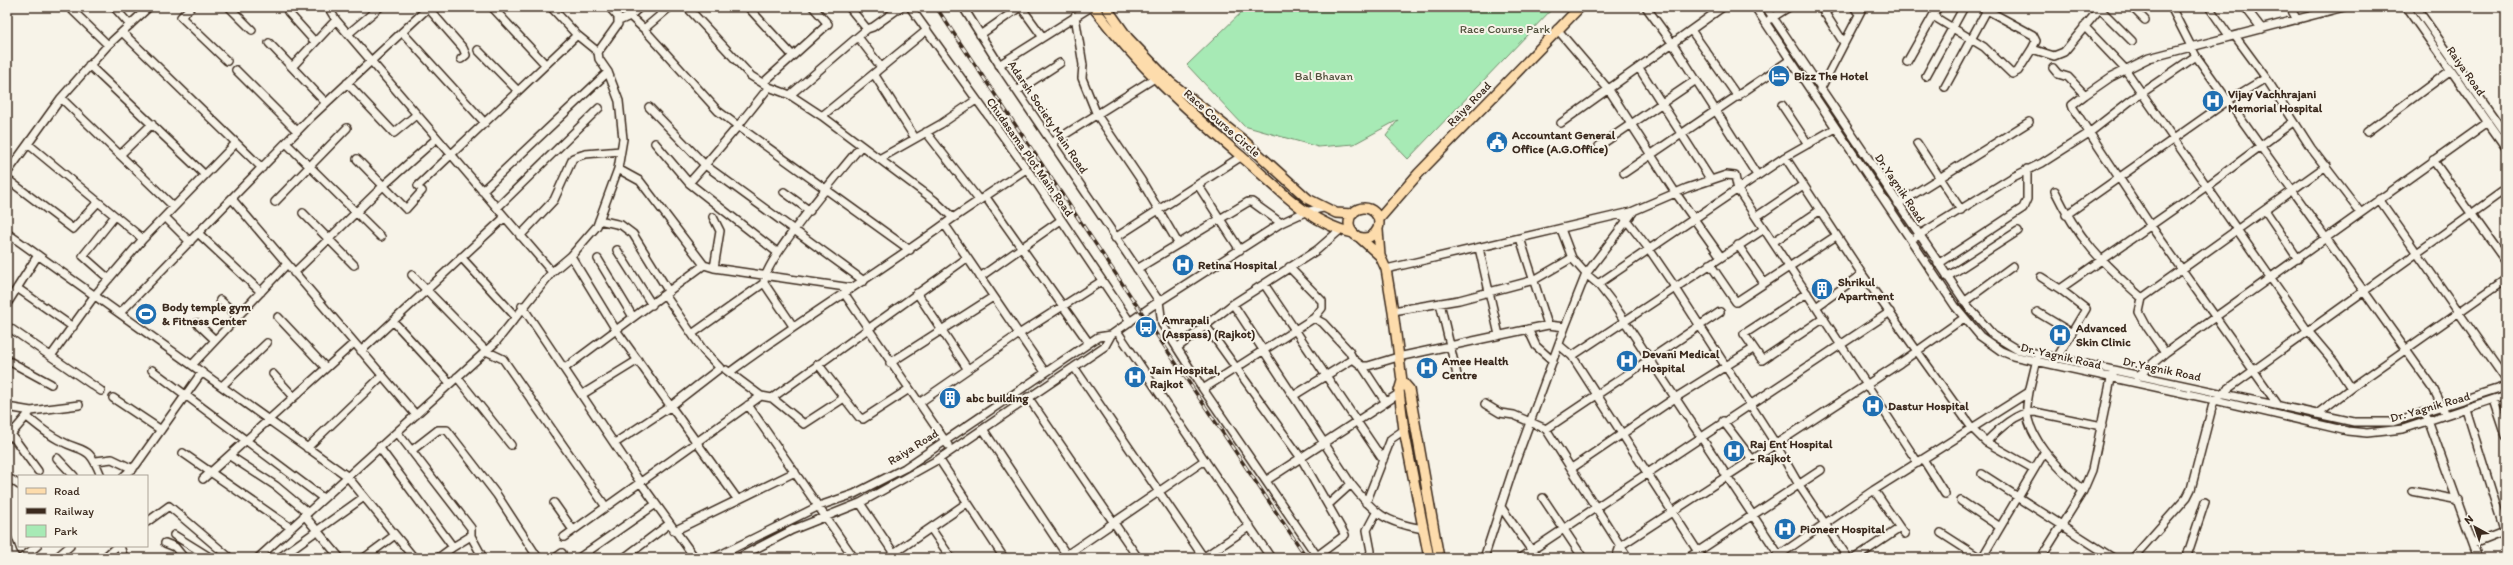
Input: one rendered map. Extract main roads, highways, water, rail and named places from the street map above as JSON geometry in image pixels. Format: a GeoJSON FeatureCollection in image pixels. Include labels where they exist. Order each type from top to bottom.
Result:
{"type":"FeatureCollection","features":[{"type":"Feature","properties":{"kind":"main road","name":"Race Course Circle"},"geometry":{"type":"LineString","coordinates":[[1092,7],[1122,45],[1154,79],[1195,117],[1242,156],[1305,212],[1340,230],[1357,235],[1380,256]]}},
{"type":"Feature","properties":{"kind":"main road","name":"Race Course Circle"},"geometry":{"type":"LineString","coordinates":[[1106,7],[1128,38],[1162,73],[1243,140],[1308,199],[1323,208],[1336,213],[1353,214]]}},
{"type":"Feature","properties":{"kind":"main road","name":"Raiya Road"},"geometry":{"type":"LineString","coordinates":[[1379,219],[1418,174],[1580,7]]}},
{"type":"Feature","properties":{"kind":"main road"},"geometry":{"type":"LineString","coordinates":[[1378,230],[1367,238],[1357,235],[1350,226],[1353,214],[1358,210],[1366,208],[1373,211],[1379,219],[1378,230],[1380,256],[1386,268],[1402,381],[1400,393],[1404,430],[1429,558]]}},
{"type":"Feature","properties":{"kind":"main road"},"geometry":{"type":"LineString","coordinates":[[1402,381],[1409,389],[1439,558]]}},
{"type":"Feature","properties":{"kind":"railway"},"geometry":{"type":"LineString","coordinates":[[936,7],[1307,558]]}},
{"type":"Feature","properties":{"kind":"place","name":"Bizz The Hotel"},"geometry":{"type":"Point","coordinates":[1779,76]}},
{"type":"Feature","properties":{"kind":"place","name":"Vijay Vachhrajani Memorial Hospital"},"geometry":{"type":"Point","coordinates":[2213,101]}},
{"type":"Feature","properties":{"kind":"place","name":"Accountant General Office (A.G.Office)"},"geometry":{"type":"Point","coordinates":[1497,142]}},
{"type":"Feature","properties":{"kind":"place","name":"Retina Hospital"},"geometry":{"type":"Point","coordinates":[1183,265]}},
{"type":"Feature","properties":{"kind":"place","name":"Shrikul Apartment"},"geometry":{"type":"Point","coordinates":[1822,289]}},
{"type":"Feature","properties":{"kind":"place","name":"Body temple gym & Fitness Center"},"geometry":{"type":"Point","coordinates":[146,314]}},
{"type":"Feature","properties":{"kind":"place","name":"Amrapali (Asspass) (Rajkot)"},"geometry":{"type":"Point","coordinates":[1146,327]}},
{"type":"Feature","properties":{"kind":"place","name":"Advanced Skin Clinic"},"geometry":{"type":"Point","coordinates":[2060,335]}},
{"type":"Feature","properties":{"kind":"place","name":"Devani Medical Hospital"},"geometry":{"type":"Point","coordinates":[1627,361]}},
{"type":"Feature","properties":{"kind":"place","name":"Amee Health Centre"},"geometry":{"type":"Point","coordinates":[1427,368]}},
{"type":"Feature","properties":{"kind":"place","name":"Jain Hospital, Rajkot"},"geometry":{"type":"Point","coordinates":[1135,377]}},
{"type":"Feature","properties":{"kind":"place","name":"abc building"},"geometry":{"type":"Point","coordinates":[950,398]}},
{"type":"Feature","properties":{"kind":"place","name":"Dastur Hospital"},"geometry":{"type":"Point","coordinates":[1873,406]}},
{"type":"Feature","properties":{"kind":"place","name":"Raj Ent Hospital - Rajkot"},"geometry":{"type":"Point","coordinates":[1734,451]}},
{"type":"Feature","properties":{"kind":"place","name":"Pioneer Hospital"},"geometry":{"type":"Point","coordinates":[1785,529]}},
{"type":"Feature","properties":{"kind":"park label","name":"Race Course Park"},"geometry":{"type":"Point","coordinates":[1505,29]}},
{"type":"Feature","properties":{"kind":"park label","name":"Bal Bhavan"},"geometry":{"type":"Point","coordinates":[1324,76]}}]}
